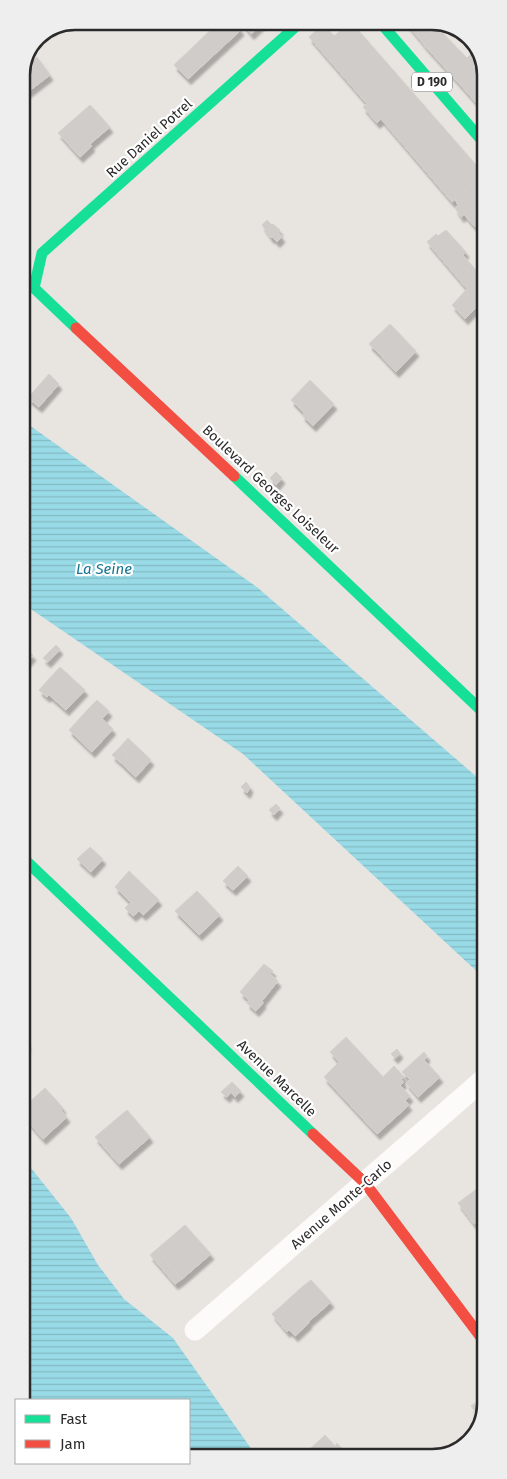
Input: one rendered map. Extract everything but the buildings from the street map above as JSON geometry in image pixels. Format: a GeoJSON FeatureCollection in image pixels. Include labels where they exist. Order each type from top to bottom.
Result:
{"type":"FeatureCollection","features":[{"type":"Feature","properties":{"kind":"street","name":"Rue Daniel Potrel"},"geometry":{"type":"LineString","coordinates":[[34,288],[42,253],[292,30]]}},
{"type":"Feature","properties":{"kind":"street","name":"D 190"},"geometry":{"type":"LineString","coordinates":[[387,30],[477,135]]}},
{"type":"Feature","properties":{"kind":"street","name":"Boulevard Georges Loiseleur"},"geometry":{"type":"LineString","coordinates":[[34,288],[312,548],[477,706]]}},
{"type":"Feature","properties":{"kind":"street","name":"Avenue Marcelle"},"geometry":{"type":"LineString","coordinates":[[30,865],[366,1183],[477,1332]]}},
{"type":"Feature","properties":{"kind":"street","name":"Avenue Monte-Carlo"},"geometry":{"type":"LineString","coordinates":[[195,1330],[477,1085]]}},
{"type":"Feature","properties":{"kind":"water","name":"La Seine"},"geometry":{"type":"Polygon","coordinates":[[[30,426],[258,588],[477,777],[477,972],[243,754],[30,608],[30,426]]]}},
{"type":"Feature","properties":{"kind":"water"},"geometry":{"type":"Polygon","coordinates":[[[30,1167],[71,1218],[98,1265],[124,1299],[173,1338],[251,1449],[190,1449],[190,1399],[30,1399],[30,1167]]]}},
{"type":"Feature","properties":{"kind":"traffic: fast"},"geometry":{"type":"LineString","coordinates":[[76,328],[34,288],[42,253],[292,30]]}},
{"type":"Feature","properties":{"kind":"traffic: fast"},"geometry":{"type":"LineString","coordinates":[[387,30],[477,135]]}},
{"type":"Feature","properties":{"kind":"traffic: fast"},"geometry":{"type":"LineString","coordinates":[[234,476],[477,706]]}},
{"type":"Feature","properties":{"kind":"traffic: fast"},"geometry":{"type":"LineString","coordinates":[[30,865],[313,1134]]}},
{"type":"Feature","properties":{"kind":"traffic: jam"},"geometry":{"type":"LineString","coordinates":[[76,328],[234,476]]}},
{"type":"Feature","properties":{"kind":"traffic: jam"},"geometry":{"type":"LineString","coordinates":[[313,1134],[365,1183],[477,1332]]}}]}
